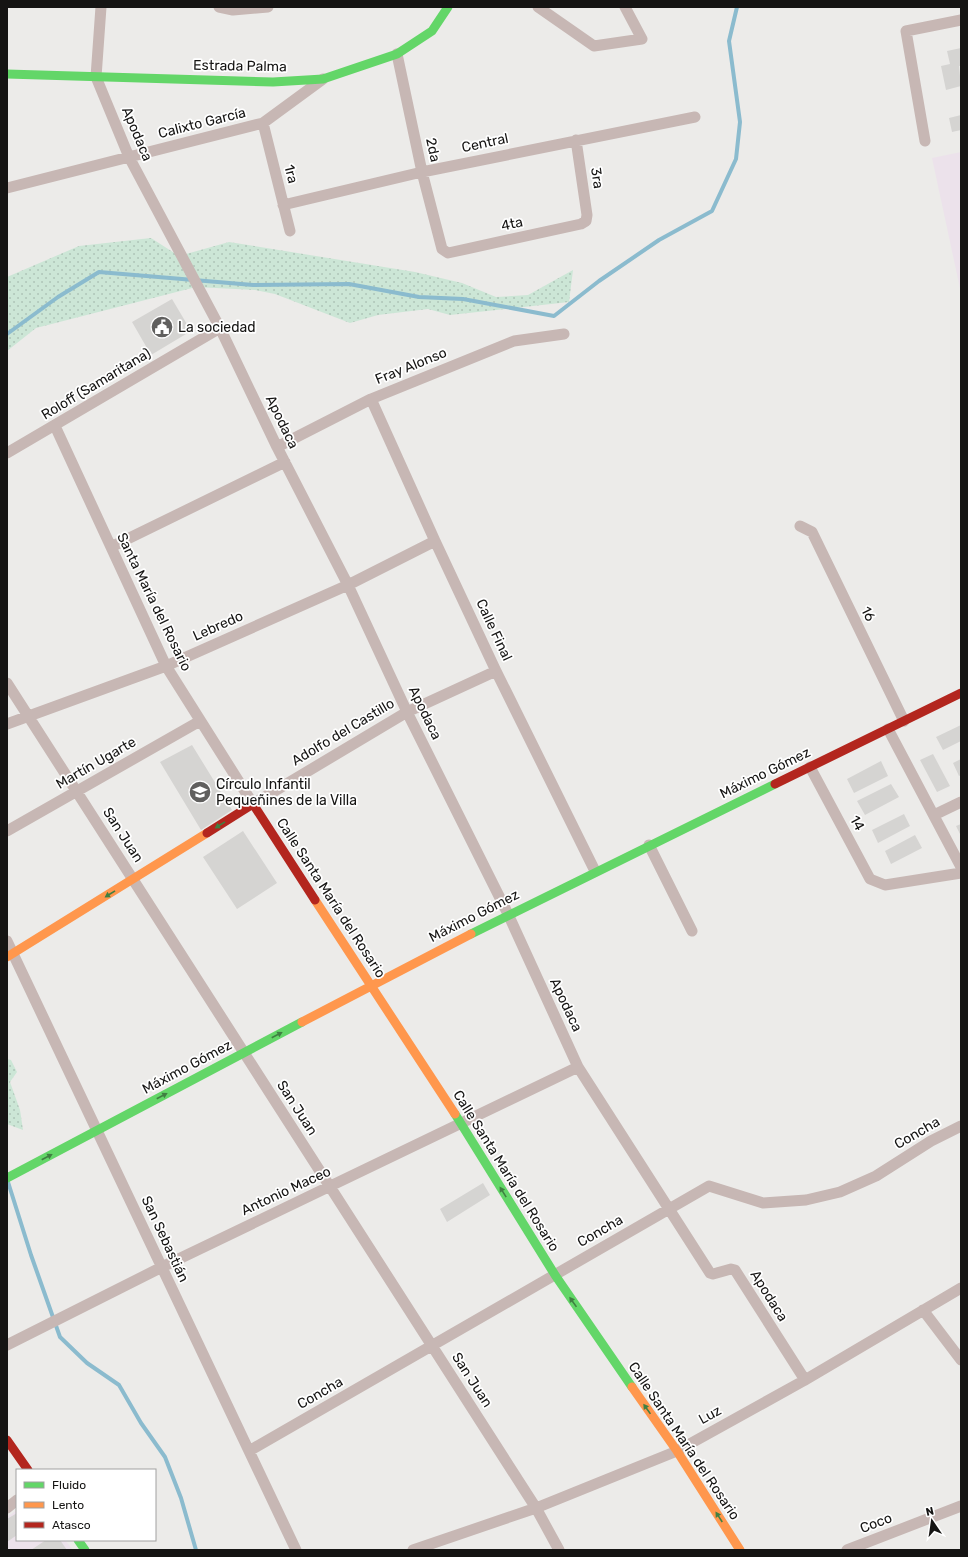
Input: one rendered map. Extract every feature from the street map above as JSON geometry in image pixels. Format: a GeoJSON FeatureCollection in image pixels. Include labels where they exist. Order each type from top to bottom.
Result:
{"type":"FeatureCollection","features":[{"type":"Feature","properties":{"kind":"street","name":"Apodaca"},"geometry":{"type":"LineString","coordinates":[[101,7],[96,77],[129,157],[220,328],[277,447],[348,585],[407,712],[508,914],[578,1067],[710,1273],[713,1274],[731,1268],[735,1270],[805,1380]]}},
{"type":"Feature","properties":{"kind":"street"},"geometry":{"type":"LineString","coordinates":[[219,7],[233,10],[265,7]]}},
{"type":"Feature","properties":{"kind":"street","name":"Estrada Palma"},"geometry":{"type":"LineString","coordinates":[[7,74],[274,82],[323,79],[397,54],[432,31],[448,7]]}},
{"type":"Feature","properties":{"kind":"street"},"geometry":{"type":"LineString","coordinates":[[538,7],[594,46],[642,39],[625,7]]}},
{"type":"Feature","properties":{"kind":"street"},"geometry":{"type":"LineString","coordinates":[[925,141],[906,31],[961,20]]}},
{"type":"Feature","properties":{"kind":"street","name":"2da"},"geometry":{"type":"LineString","coordinates":[[397,54],[422,172],[444,252]]}},
{"type":"Feature","properties":{"kind":"street","name":"Calixto García"},"geometry":{"type":"LineString","coordinates":[[7,188],[263,123],[323,79]]}},
{"type":"Feature","properties":{"kind":"street","name":"Central"},"geometry":{"type":"LineString","coordinates":[[283,205],[422,172],[695,117]]}},
{"type":"Feature","properties":{"kind":"street","name":"1ra"},"geometry":{"type":"LineString","coordinates":[[263,123],[290,232]]}},
{"type":"Feature","properties":{"kind":"street","name":"3ra"},"geometry":{"type":"LineString","coordinates":[[576,140],[587,215],[586,221]]}},
{"type":"Feature","properties":{"kind":"street","name":"4ta"},"geometry":{"type":"LineString","coordinates":[[444,252],[448,253],[581,224],[586,221]]}},
{"type":"Feature","properties":{"kind":"street","name":"Roloff (Samaritana)"},"geometry":{"type":"LineString","coordinates":[[7,453],[220,328]]}},
{"type":"Feature","properties":{"kind":"street","name":"Fray Alonso"},"geometry":{"type":"LineString","coordinates":[[277,447],[371,399],[514,341],[564,334]]}},
{"type":"Feature","properties":{"kind":"street","name":"Calle Final"},"geometry":{"type":"LineString","coordinates":[[371,399],[496,671],[595,871]]}},
{"type":"Feature","properties":{"kind":"street","name":"Santa María del Rosario"},"geometry":{"type":"LineString","coordinates":[[55,426],[166,666],[253,804]]}},
{"type":"Feature","properties":{"kind":"street"},"geometry":{"type":"LineString","coordinates":[[111,547],[285,462]]}},
{"type":"Feature","properties":{"kind":"street","name":"16"},"geometry":{"type":"LineString","coordinates":[[800,526],[812,532],[904,721]]}},
{"type":"Feature","properties":{"kind":"street","name":"Lebredo"},"geometry":{"type":"LineString","coordinates":[[7,724],[166,666],[348,585],[435,541]]}},
{"type":"Feature","properties":{"kind":"street","name":"Adolfo del Castillo"},"geometry":{"type":"LineString","coordinates":[[10,956],[253,804],[407,712],[496,671]]}},
{"type":"Feature","properties":{"kind":"street","name":"San Juan"},"geometry":{"type":"LineString","coordinates":[[7,683],[536,1508],[559,1550]]}},
{"type":"Feature","properties":{"kind":"street","name":"Máximo Gómez"},"geometry":{"type":"LineString","coordinates":[[10,1177],[244,1052],[508,914],[961,693]]}},
{"type":"Feature","properties":{"kind":"street","name":"Martín Ugarte"},"geometry":{"type":"LineString","coordinates":[[7,831],[200,720]]}},
{"type":"Feature","properties":{"kind":"street"},"geometry":{"type":"LineString","coordinates":[[888,728],[961,867]]}},
{"type":"Feature","properties":{"kind":"street","name":"14"},"geometry":{"type":"LineString","coordinates":[[810,767],[870,879],[885,886],[961,873]]}},
{"type":"Feature","properties":{"kind":"street"},"geometry":{"type":"LineString","coordinates":[[934,815],[961,802]]}},
{"type":"Feature","properties":{"kind":"street","name":"Calle Santa María del Rosario"},"geometry":{"type":"LineString","coordinates":[[253,804],[370,986],[461,1123],[555,1275],[677,1451],[740,1550]]}},
{"type":"Feature","properties":{"kind":"street"},"geometry":{"type":"LineString","coordinates":[[649,844],[692,931]]}},
{"type":"Feature","properties":{"kind":"street","name":"San Sebastián"},"geometry":{"type":"LineString","coordinates":[[7,941],[10,956],[98,1130],[296,1550]]}},
{"type":"Feature","properties":{"kind":"street","name":"Antonio Maceo"},"geometry":{"type":"LineString","coordinates":[[7,1344],[162,1267],[578,1067]]}},
{"type":"Feature","properties":{"kind":"street","name":"Concha"},"geometry":{"type":"LineString","coordinates":[[249,1451],[710,1185],[763,1203],[806,1200],[840,1192],[876,1176],[931,1141],[961,1126]]}},
{"type":"Feature","properties":{"kind":"street","name":"Luz"},"geometry":{"type":"LineString","coordinates":[[413,1550],[536,1508],[677,1451],[805,1380],[961,1288]]}},
{"type":"Feature","properties":{"kind":"street"},"geometry":{"type":"LineString","coordinates":[[923,1310],[961,1360]]}},
{"type":"Feature","properties":{"kind":"street"},"geometry":{"type":"LineString","coordinates":[[7,1440],[27,1469]]}},
{"type":"Feature","properties":{"kind":"street"},"geometry":{"type":"LineString","coordinates":[[7,1508],[16,1501]]}},
{"type":"Feature","properties":{"kind":"street","name":"Coco"},"geometry":{"type":"LineString","coordinates":[[847,1550],[961,1506]]}},
{"type":"Feature","properties":{"kind":"street"},"geometry":{"type":"LineString","coordinates":[[79,1541],[85,1550]]}},
{"type":"Feature","properties":{"kind":"shaded area"},"geometry":{"type":"Polygon","coordinates":[[[961,152],[961,293],[932,158],[961,152]]]}},
{"type":"Feature","properties":{"kind":"shaded area"},"geometry":{"type":"Polygon","coordinates":[[[16,1511],[16,1541],[66,1541],[73,1550],[7,1550],[7,1517],[16,1511]]]}},
{"type":"Feature","properties":{"kind":"green space"},"geometry":{"type":"Polygon","coordinates":[[[151,238],[179,256],[229,242],[415,272],[462,283],[496,297],[528,295],[573,270],[569,302],[450,315],[428,309],[378,315],[350,323],[275,294],[255,290],[196,287],[36,328],[7,351],[7,277],[79,246],[151,238]]]}},
{"type":"Feature","properties":{"kind":"green space"},"geometry":{"type":"Polygon","coordinates":[[[7,1059],[11,1060],[17,1072],[10,1082],[20,1110],[23,1130],[7,1124],[7,1059]]]}},
{"type":"Feature","properties":{"kind":"building"},"geometry":{"type":"Polygon","coordinates":[[[961,48],[961,66],[959,66],[961,86],[946,90],[941,66],[950,64],[947,51],[961,48]]]}},
{"type":"Feature","properties":{"kind":"building"},"geometry":{"type":"Polygon","coordinates":[[[961,115],[961,130],[952,132],[949,118],[961,115]]]}},
{"type":"Feature","properties":{"kind":"building","name":"La sociedad"},"geometry":{"type":"Polygon","coordinates":[[[172,299],[191,331],[151,355],[132,322],[172,299]]]}},
{"type":"Feature","properties":{"kind":"building"},"geometry":{"type":"Polygon","coordinates":[[[961,725],[961,741],[943,750],[936,737],[961,725]]]}},
{"type":"Feature","properties":{"kind":"building","name":"Círculo Infantil Pequeñines de la Villa"},"geometry":{"type":"Polygon","coordinates":[[[192,745],[232,810],[201,830],[160,762],[192,745]]]}},
{"type":"Feature","properties":{"kind":"building"},"geometry":{"type":"Polygon","coordinates":[[[933,754],[950,786],[937,792],[920,760],[933,754]]]}},
{"type":"Feature","properties":{"kind":"building"},"geometry":{"type":"Polygon","coordinates":[[[961,759],[961,775],[959,776],[953,763],[961,759]]]}},
{"type":"Feature","properties":{"kind":"building"},"geometry":{"type":"Polygon","coordinates":[[[881,761],[888,776],[854,793],[847,779],[881,761]]]}},
{"type":"Feature","properties":{"kind":"building"},"geometry":{"type":"Polygon","coordinates":[[[891,784],[899,797],[865,815],[857,801],[891,784]]]}},
{"type":"Feature","properties":{"kind":"building"},"geometry":{"type":"Polygon","coordinates":[[[904,814],[910,826],[878,843],[872,830],[904,814]]]}},
{"type":"Feature","properties":{"kind":"building"},"geometry":{"type":"Polygon","coordinates":[[[961,824],[961,836],[956,826],[961,824]]]}},
{"type":"Feature","properties":{"kind":"building"},"geometry":{"type":"Polygon","coordinates":[[[243,831],[277,883],[237,909],[203,857],[243,831]]]}},
{"type":"Feature","properties":{"kind":"building"},"geometry":{"type":"Polygon","coordinates":[[[915,835],[922,848],[891,864],[885,851],[915,835]]]}},
{"type":"Feature","properties":{"kind":"building"},"geometry":{"type":"Polygon","coordinates":[[[483,1183],[490,1195],[447,1222],[440,1209],[483,1183]]]}},
{"type":"Feature","properties":{"kind":"building"},"geometry":{"type":"Polygon","coordinates":[[[16,1514],[16,1536],[7,1542],[7,1519],[16,1514]]]}},
{"type":"Feature","properties":{"kind":"building"},"geometry":{"type":"Polygon","coordinates":[[[44,1541],[61,1541],[67,1550],[31,1550],[44,1541]]]}},
{"type":"Feature","properties":{"kind":"waterway"},"geometry":{"type":"LineString","coordinates":[[7,334],[58,297],[99,272],[253,285],[349,284],[419,297],[463,299],[554,316],[599,281],[659,240],[712,211],[736,159],[740,122],[729,41],[737,7]]}},
{"type":"Feature","properties":{"kind":"waterway"},"geometry":{"type":"LineString","coordinates":[[8,1182],[31,1255],[60,1337],[87,1363],[119,1385],[141,1423],[165,1457],[181,1498],[196,1550]]}},
{"type":"Feature","properties":{"kind":"traffic: fast"},"geometry":{"type":"LineString","coordinates":[[7,74],[273,82],[323,79],[397,54],[432,31],[448,7]]}},
{"type":"Feature","properties":{"kind":"traffic: fast"},"geometry":{"type":"LineString","coordinates":[[471,934],[775,784]]}},
{"type":"Feature","properties":{"kind":"traffic: fast"},"geometry":{"type":"LineString","coordinates":[[7,1178],[302,1022]]}},
{"type":"Feature","properties":{"kind":"traffic: fast"},"geometry":{"type":"LineString","coordinates":[[455,1114],[555,1275],[632,1387]]}},
{"type":"Feature","properties":{"kind":"traffic: fast"},"geometry":{"type":"LineString","coordinates":[[79,1541],[85,1550]]}},
{"type":"Feature","properties":{"kind":"traffic: slow"},"geometry":{"type":"LineString","coordinates":[[7,957],[207,833]]}},
{"type":"Feature","properties":{"kind":"traffic: slow"},"geometry":{"type":"LineString","coordinates":[[315,900],[455,1114]]}},
{"type":"Feature","properties":{"kind":"traffic: slow"},"geometry":{"type":"LineString","coordinates":[[302,1022],[471,934]]}},
{"type":"Feature","properties":{"kind":"traffic: slow"},"geometry":{"type":"LineString","coordinates":[[632,1387],[677,1451],[740,1550]]}},
{"type":"Feature","properties":{"kind":"traffic: jam"},"geometry":{"type":"LineString","coordinates":[[775,784],[961,693]]}},
{"type":"Feature","properties":{"kind":"traffic: jam"},"geometry":{"type":"LineString","coordinates":[[207,833],[253,804],[315,900]]}},
{"type":"Feature","properties":{"kind":"traffic: jam"},"geometry":{"type":"LineString","coordinates":[[7,1440],[27,1469]]}},
{"type":"Feature","properties":{"kind":"place","name":"La sociedad"},"geometry":{"type":"Point","coordinates":[162,327]}},
{"type":"Feature","properties":{"kind":"place","name":"Círculo Infantil Pequeñines de la Villa"},"geometry":{"type":"Point","coordinates":[200,792]}}]}
